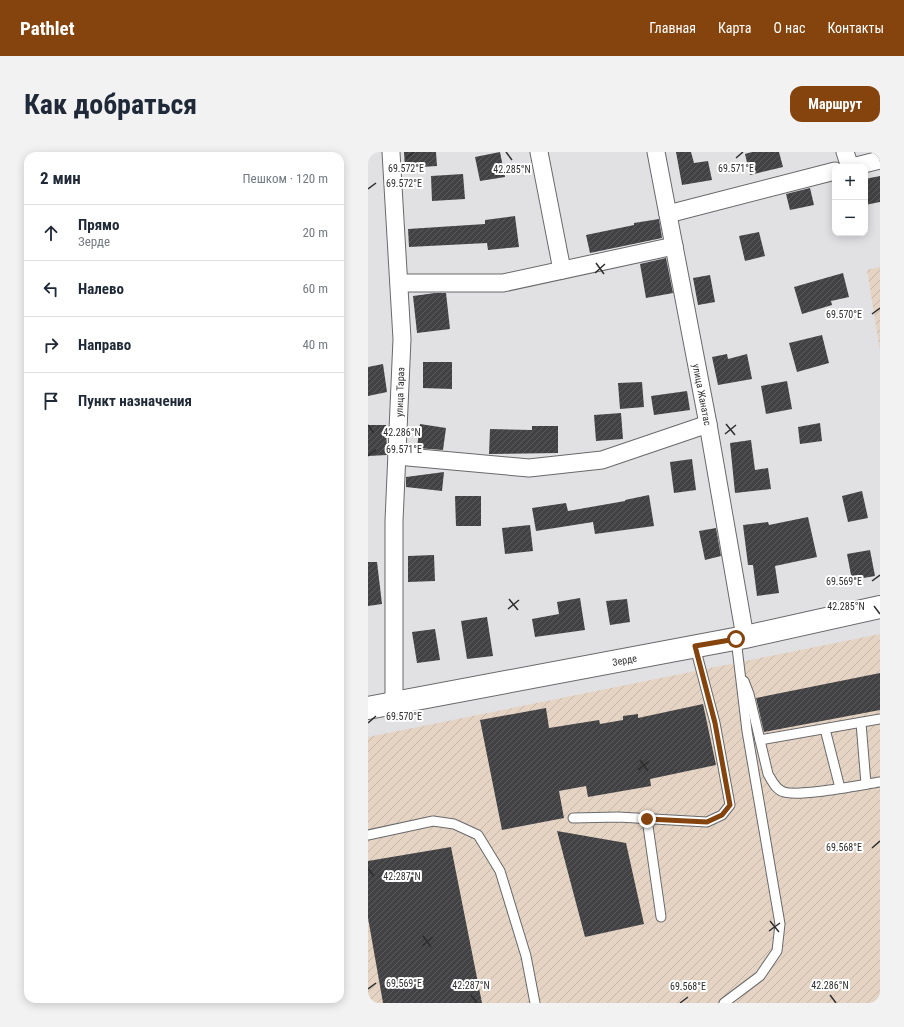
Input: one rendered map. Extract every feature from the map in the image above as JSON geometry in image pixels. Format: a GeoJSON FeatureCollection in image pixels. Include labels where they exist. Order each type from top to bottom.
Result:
{"type":"FeatureCollection","features":[{"type":"Feature","properties":{"kind":"street","name":"улица Тараз"},"geometry":{"type":"LineString","coordinates":[[391,152],[402,339],[394,521],[394,703]]}},
{"type":"Feature","properties":{"kind":"street"},"geometry":{"type":"LineString","coordinates":[[538,152],[562,270]]}},
{"type":"Feature","properties":{"kind":"street","name":"улица Жанатас"},"geometry":{"type":"LineString","coordinates":[[656,152],[708,424],[740,638]]}},
{"type":"Feature","properties":{"kind":"street"},"geometry":{"type":"LineString","coordinates":[[845,152],[850,164]]}},
{"type":"Feature","properties":{"kind":"street"},"geometry":{"type":"LineString","coordinates":[[863,164],[880,160]]}},
{"type":"Feature","properties":{"kind":"street"},"geometry":{"type":"LineString","coordinates":[[668,214],[832,172]]}},
{"type":"Feature","properties":{"kind":"street"},"geometry":{"type":"LineString","coordinates":[[399,284],[503,283],[674,246]]}},
{"type":"Feature","properties":{"kind":"street"},"geometry":{"type":"LineString","coordinates":[[398,456],[529,468],[602,460],[708,424]]}},
{"type":"Feature","properties":{"kind":"street","name":"Зерде"},"geometry":{"type":"LineString","coordinates":[[368,708],[740,638],[880,607]]}},
{"type":"Feature","properties":{"kind":"lane"},"geometry":{"type":"LineString","coordinates":[[724,1003],[760,976],[777,951],[780,924],[747,731],[740,669],[740,638]]}},
{"type":"Feature","properties":{"kind":"lane"},"geometry":{"type":"LineString","coordinates":[[573,818],[618,817],[707,822],[722,815],[730,805],[715,723],[695,646]]}},
{"type":"Feature","properties":{"kind":"lane"},"geometry":{"type":"LineString","coordinates":[[740,669],[749,694],[768,774],[774,786],[784,792],[798,794],[880,782]]}},
{"type":"Feature","properties":{"kind":"lane"},"geometry":{"type":"LineString","coordinates":[[760,740],[880,719]]}},
{"type":"Feature","properties":{"kind":"lane"},"geometry":{"type":"LineString","coordinates":[[861,723],[866,784]]}},
{"type":"Feature","properties":{"kind":"lane"},"geometry":{"type":"LineString","coordinates":[[825,729],[840,788]]}},
{"type":"Feature","properties":{"kind":"lane"},"geometry":{"type":"LineString","coordinates":[[647,819],[661,917]]}},
{"type":"Feature","properties":{"kind":"lane"},"geometry":{"type":"LineString","coordinates":[[368,835],[433,821],[454,824],[478,835],[500,871],[526,956],[535,1003]]}},
{"type":"Feature","properties":{"kind":"shaded area"},"geometry":{"type":"Polygon","coordinates":[[[880,267],[880,351],[867,270],[880,267]]]}},
{"type":"Feature","properties":{"kind":"shaded area"},"geometry":{"type":"Polygon","coordinates":[[[880,634],[880,1003],[368,1003],[368,737],[880,634]]]}},
{"type":"Feature","properties":{"kind":"building"},"geometry":{"type":"Polygon","coordinates":[[[404,152],[436,152],[437,166],[405,168],[404,152]]]}},
{"type":"Feature","properties":{"kind":"building"},"geometry":{"type":"Polygon","coordinates":[[[500,152],[505,177],[480,181],[475,157],[500,152]]]}},
{"type":"Feature","properties":{"kind":"building"},"geometry":{"type":"Polygon","coordinates":[[[676,152],[691,152],[694,163],[708,161],[712,180],[682,185],[676,152]]]}},
{"type":"Feature","properties":{"kind":"building"},"geometry":{"type":"Polygon","coordinates":[[[752,152],[779,152],[783,167],[750,175],[745,154],[752,152]]]}},
{"type":"Feature","properties":{"kind":"building"},"geometry":{"type":"Polygon","coordinates":[[[463,174],[465,199],[432,201],[431,176],[463,174]]]}},
{"type":"Feature","properties":{"kind":"building"},"geometry":{"type":"Polygon","coordinates":[[[880,176],[880,202],[868,204],[868,178],[880,176]]]}},
{"type":"Feature","properties":{"kind":"building"},"geometry":{"type":"Polygon","coordinates":[[[810,188],[814,205],[790,210],[786,194],[810,188]]]}},
{"type":"Feature","properties":{"kind":"building"},"geometry":{"type":"Polygon","coordinates":[[[515,216],[519,247],[488,250],[487,243],[409,247],[408,229],[485,224],[485,220],[515,216]]]}},
{"type":"Feature","properties":{"kind":"building"},"geometry":{"type":"Polygon","coordinates":[[[659,219],[662,238],[590,253],[586,235],[634,225],[634,223],[659,219]]]}},
{"type":"Feature","properties":{"kind":"building"},"geometry":{"type":"Polygon","coordinates":[[[759,232],[765,256],[745,261],[739,236],[759,232]]]}},
{"type":"Feature","properties":{"kind":"building"},"geometry":{"type":"Polygon","coordinates":[[[666,258],[673,293],[646,298],[640,264],[666,258]]]}},
{"type":"Feature","properties":{"kind":"building"},"geometry":{"type":"Polygon","coordinates":[[[843,273],[849,297],[831,301],[832,305],[802,314],[794,287],[843,273]]]}},
{"type":"Feature","properties":{"kind":"building"},"geometry":{"type":"Polygon","coordinates":[[[710,275],[715,302],[698,305],[693,278],[710,275]]]}},
{"type":"Feature","properties":{"kind":"building"},"geometry":{"type":"Polygon","coordinates":[[[446,293],[450,329],[417,333],[413,296],[446,293]]]}},
{"type":"Feature","properties":{"kind":"building"},"geometry":{"type":"Polygon","coordinates":[[[822,335],[829,363],[797,372],[789,343],[822,335]]]}},
{"type":"Feature","properties":{"kind":"building"},"geometry":{"type":"Polygon","coordinates":[[[727,354],[728,359],[747,354],[752,379],[718,385],[712,357],[727,354]]]}},
{"type":"Feature","properties":{"kind":"building"},"geometry":{"type":"Polygon","coordinates":[[[423,362],[452,362],[452,389],[423,388],[423,362]]]}},
{"type":"Feature","properties":{"kind":"building"},"geometry":{"type":"Polygon","coordinates":[[[383,364],[387,392],[368,396],[368,367],[383,364]]]}},
{"type":"Feature","properties":{"kind":"building"},"geometry":{"type":"Polygon","coordinates":[[[787,381],[792,409],[766,414],[761,386],[787,381]]]}},
{"type":"Feature","properties":{"kind":"building"},"geometry":{"type":"Polygon","coordinates":[[[642,382],[644,407],[620,409],[618,383],[642,382]]]}},
{"type":"Feature","properties":{"kind":"building"},"geometry":{"type":"Polygon","coordinates":[[[687,391],[690,410],[654,415],[651,396],[687,391]]]}},
{"type":"Feature","properties":{"kind":"building"},"geometry":{"type":"Polygon","coordinates":[[[621,413],[623,439],[596,441],[594,415],[621,413]]]}},
{"type":"Feature","properties":{"kind":"building"},"geometry":{"type":"Polygon","coordinates":[[[820,423],[822,441],[800,444],[798,427],[820,423]]]}},
{"type":"Feature","properties":{"kind":"building"},"geometry":{"type":"Polygon","coordinates":[[[420,424],[446,428],[443,450],[417,448],[420,424]]]}},
{"type":"Feature","properties":{"kind":"building"},"geometry":{"type":"Polygon","coordinates":[[[368,425],[386,425],[387,455],[368,456],[368,425]]]}},
{"type":"Feature","properties":{"kind":"building"},"geometry":{"type":"Polygon","coordinates":[[[532,426],[558,426],[558,453],[489,454],[490,429],[532,430],[532,426]]]}},
{"type":"Feature","properties":{"kind":"building"},"geometry":{"type":"Polygon","coordinates":[[[751,440],[755,470],[768,468],[771,489],[735,493],[730,443],[751,440]]]}},
{"type":"Feature","properties":{"kind":"building"},"geometry":{"type":"Polygon","coordinates":[[[692,459],[696,490],[674,493],[670,462],[692,459]]]}},
{"type":"Feature","properties":{"kind":"building"},"geometry":{"type":"Polygon","coordinates":[[[444,472],[442,491],[406,487],[406,477],[444,472]]]}},
{"type":"Feature","properties":{"kind":"building"},"geometry":{"type":"Polygon","coordinates":[[[862,491],[868,518],[848,522],[842,496],[862,491]]]}},
{"type":"Feature","properties":{"kind":"building"},"geometry":{"type":"Polygon","coordinates":[[[649,495],[654,526],[595,534],[593,522],[536,531],[532,508],[566,503],[568,511],[625,501],[649,495]]]}},
{"type":"Feature","properties":{"kind":"building"},"geometry":{"type":"Polygon","coordinates":[[[455,496],[481,496],[481,526],[456,526],[455,496]]]}},
{"type":"Feature","properties":{"kind":"building"},"geometry":{"type":"Polygon","coordinates":[[[808,517],[817,557],[775,566],[779,593],[757,596],[753,565],[748,565],[743,525],[768,522],[769,525],[808,517]]]}},
{"type":"Feature","properties":{"kind":"building"},"geometry":{"type":"Polygon","coordinates":[[[530,525],[533,551],[505,554],[502,528],[530,525]]]}},
{"type":"Feature","properties":{"kind":"building"},"geometry":{"type":"Polygon","coordinates":[[[716,528],[721,556],[705,560],[699,531],[716,528]]]}},
{"type":"Feature","properties":{"kind":"building"},"geometry":{"type":"Polygon","coordinates":[[[870,550],[875,576],[852,580],[847,554],[870,550]]]}},
{"type":"Feature","properties":{"kind":"building"},"geometry":{"type":"Polygon","coordinates":[[[434,555],[435,581],[408,582],[408,556],[434,555]]]}},
{"type":"Feature","properties":{"kind":"building"},"geometry":{"type":"Polygon","coordinates":[[[368,562],[377,562],[382,604],[368,606],[368,562]]]}},
{"type":"Feature","properties":{"kind":"building"},"geometry":{"type":"Polygon","coordinates":[[[580,598],[585,630],[535,637],[532,619],[559,614],[557,602],[580,598]]]}},
{"type":"Feature","properties":{"kind":"building"},"geometry":{"type":"Polygon","coordinates":[[[627,599],[630,622],[610,625],[606,601],[627,599]]]}},
{"type":"Feature","properties":{"kind":"building"},"geometry":{"type":"Polygon","coordinates":[[[487,617],[493,656],[467,659],[461,621],[487,617]]]}},
{"type":"Feature","properties":{"kind":"building"},"geometry":{"type":"Polygon","coordinates":[[[435,629],[440,660],[417,663],[412,632],[435,629]]]}},
{"type":"Feature","properties":{"kind":"building"},"geometry":{"type":"Polygon","coordinates":[[[880,673],[880,710],[764,732],[756,698],[880,673]]]}},
{"type":"Feature","properties":{"kind":"building"},"geometry":{"type":"Polygon","coordinates":[[[703,704],[716,765],[650,779],[651,786],[588,797],[586,786],[559,791],[564,818],[502,830],[480,720],[546,708],[549,728],[599,720],[600,724],[623,720],[623,716],[638,714],[638,718],[703,704]]]}},
{"type":"Feature","properties":{"kind":"building"},"geometry":{"type":"Polygon","coordinates":[[[557,831],[626,843],[644,924],[585,937],[557,831]]]}},
{"type":"Feature","properties":{"kind":"building"},"geometry":{"type":"Polygon","coordinates":[[[451,847],[482,1003],[383,1003],[368,918],[368,861],[451,847]]]}},
{"type":"Feature","properties":{"kind":"route"},"geometry":{"type":"LineString","coordinates":[[647,819],[707,822],[722,815],[730,805],[715,723],[695,646],[736,639]]}}]}
